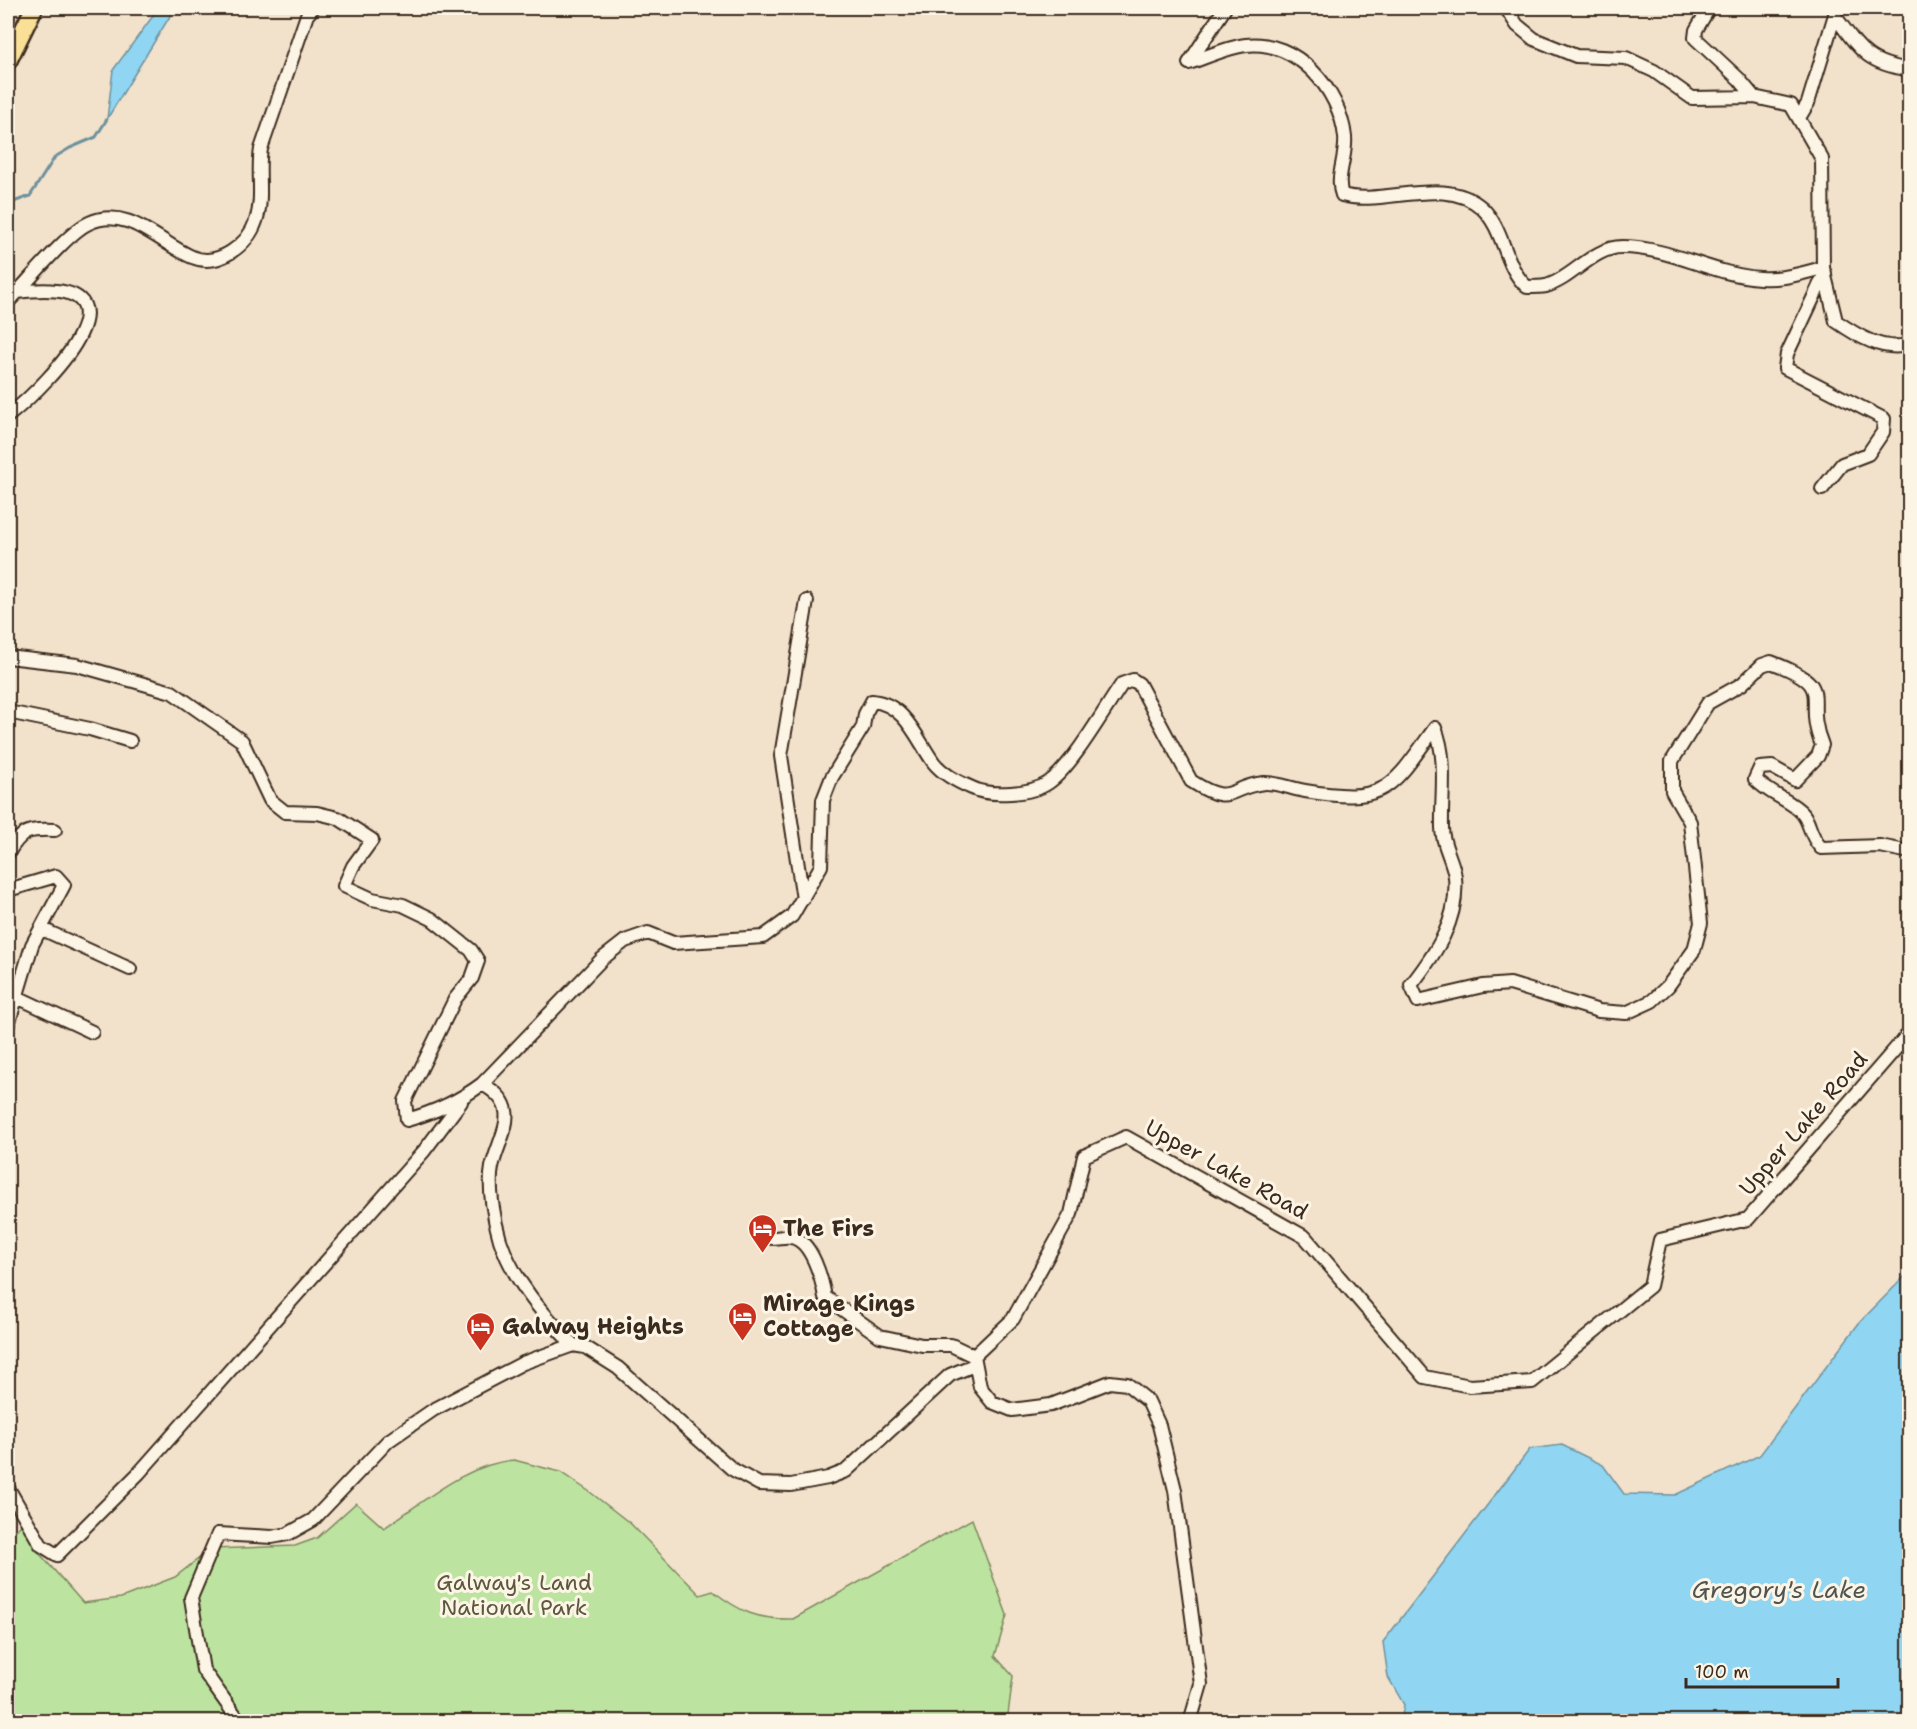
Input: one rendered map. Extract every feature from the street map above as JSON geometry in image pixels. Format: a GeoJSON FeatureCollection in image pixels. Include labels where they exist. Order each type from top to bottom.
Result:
{"type":"FeatureCollection","features":[{"type":"Feature","properties":{"kind":"main road"},"geometry":{"type":"LineString","coordinates":[[8,61],[34,8]]}},
{"type":"Feature","properties":{"kind":"street"},"geometry":{"type":"LineString","coordinates":[[8,302],[75,233],[88,223],[109,218],[139,225],[193,257],[206,260],[230,254],[240,247],[256,224],[260,210],[258,162],[261,149],[307,15],[313,8]]}},
{"type":"Feature","properties":{"kind":"street"},"geometry":{"type":"LineString","coordinates":[[1225,8],[1189,63],[1246,45],[1272,46],[1299,59],[1331,93],[1342,126],[1345,152],[1338,184],[1342,195],[1357,200],[1432,192],[1459,197],[1480,207],[1494,224],[1519,280],[1527,287],[1547,286],[1590,258],[1620,247],[1649,250],[1721,272],[1760,278],[1786,278],[1824,271]]}},
{"type":"Feature","properties":{"kind":"street"},"geometry":{"type":"LineString","coordinates":[[1506,8],[1517,25],[1534,39],[1576,56],[1626,58],[1654,71],[1692,98],[1754,97],[1791,105],[1822,159],[1824,271],[1836,321],[1862,339],[1900,348],[1910,344]]}},
{"type":"Feature","properties":{"kind":"street"},"geometry":{"type":"LineString","coordinates":[[1709,8],[1696,30],[1695,38],[1739,79],[1754,97]]}},
{"type":"Feature","properties":{"kind":"street"},"geometry":{"type":"LineString","coordinates":[[1799,118],[1808,103],[1836,12]]}},
{"type":"Feature","properties":{"kind":"street"},"geometry":{"type":"LineString","coordinates":[[1836,12],[1862,53],[1888,66],[1910,70]]}},
{"type":"Feature","properties":{"kind":"street"},"geometry":{"type":"LineString","coordinates":[[1822,489],[1842,464],[1869,454],[1883,432],[1884,419],[1785,368],[1787,354],[1824,271]]}},
{"type":"Feature","properties":{"kind":"street"},"geometry":{"type":"LineString","coordinates":[[8,416],[60,368],[82,334],[84,321],[84,306],[78,297],[65,290],[45,289],[18,292]]}},
{"type":"Feature","properties":{"kind":"street"},"geometry":{"type":"LineString","coordinates":[[802,899],[782,756],[807,601]]}},
{"type":"Feature","properties":{"kind":"street"},"geometry":{"type":"LineString","coordinates":[[8,657],[77,665],[172,692],[242,741],[270,800],[285,812],[338,818],[372,840],[353,866],[344,886],[372,899],[404,905],[432,919],[471,950],[478,961],[472,978],[455,999],[405,1101],[407,1120],[436,1112],[463,1098],[482,1084],[602,959],[625,941],[648,933],[673,943],[763,937],[792,916],[821,866],[823,800],[832,777],[863,728],[865,714],[872,701],[885,702],[911,725],[935,765],[960,783],[981,793],[1002,795],[1047,784],[1064,768],[1122,684],[1133,680],[1139,684],[1191,781],[1206,791],[1225,796],[1264,783],[1307,791],[1365,795],[1385,790],[1401,776],[1435,728],[1442,745],[1442,831],[1455,876],[1453,914],[1438,950],[1411,985],[1418,1001],[1483,986],[1510,984],[1599,1011],[1626,1013],[1652,1001],[1668,986],[1694,950],[1701,923],[1690,822],[1672,791],[1672,761],[1708,703],[1742,684],[1762,665],[1771,662],[1793,670],[1811,682],[1816,694],[1814,725],[1822,745],[1818,756],[1795,780],[1772,767],[1760,768],[1755,779],[1762,787],[1803,813],[1811,837],[1821,848],[1880,846],[1910,852]]}},
{"type":"Feature","properties":{"kind":"street"},"geometry":{"type":"LineString","coordinates":[[8,712],[90,729],[130,741]]}},
{"type":"Feature","properties":{"kind":"street"},"geometry":{"type":"LineString","coordinates":[[8,853],[16,839],[30,829],[55,830]]}},
{"type":"Feature","properties":{"kind":"street"},"geometry":{"type":"LineString","coordinates":[[8,890],[56,876],[64,885],[33,945],[8,1025]]}},
{"type":"Feature","properties":{"kind":"street"},"geometry":{"type":"LineString","coordinates":[[42,929],[130,969]]}},
{"type":"Feature","properties":{"kind":"street"},"geometry":{"type":"LineString","coordinates":[[17,997],[92,1032]]}},
{"type":"Feature","properties":{"kind":"street","name":"Upper Lake Road"},"geometry":{"type":"LineString","coordinates":[[974,1360],[1013,1319],[1071,1214],[1084,1156],[1126,1137],[1305,1238],[1425,1377],[1470,1386],[1532,1382],[1650,1286],[1659,1240],[1748,1219],[1910,1032]]}},
{"type":"Feature","properties":{"kind":"street"},"geometry":{"type":"LineString","coordinates":[[482,1084],[505,1105],[508,1120],[492,1169],[493,1204],[500,1239],[515,1275],[535,1304],[573,1345]]}},
{"type":"Feature","properties":{"kind":"street"},"geometry":{"type":"LineString","coordinates":[[8,1488],[41,1545],[57,1555],[139,1473],[424,1151],[463,1098]]}},
{"type":"Feature","properties":{"kind":"street"},"geometry":{"type":"LineString","coordinates":[[772,1238],[793,1237],[805,1245],[821,1274],[825,1297],[880,1336],[922,1345],[951,1345],[974,1360],[980,1387],[992,1402],[1012,1410],[1051,1405],[1110,1382],[1127,1384],[1148,1401],[1159,1425],[1175,1490],[1200,1684],[1190,1722]]}},
{"type":"Feature","properties":{"kind":"street"},"geometry":{"type":"LineString","coordinates":[[240,1722],[203,1670],[191,1598],[218,1534],[272,1537],[288,1534],[313,1520],[388,1440],[433,1410],[523,1363],[573,1345],[585,1347],[618,1368],[732,1469],[759,1484],[791,1485],[828,1478],[846,1471],[950,1375],[974,1360]]}},
{"type":"Feature","properties":{"kind":"green space","name":"Galway's Land National Park"},"geometry":{"type":"Polygon","coordinates":[[[514,1460],[560,1472],[590,1492],[631,1524],[700,1595],[713,1591],[741,1609],[770,1618],[793,1619],[972,1519],[1007,1615],[995,1656],[1013,1676],[1007,1722],[8,1722],[8,1538],[24,1522],[40,1554],[83,1603],[121,1598],[175,1577],[211,1549],[295,1546],[317,1538],[356,1503],[384,1528],[462,1476],[496,1463],[514,1460]]]}},
{"type":"Feature","properties":{"kind":"water"},"geometry":{"type":"Polygon","coordinates":[[[156,8],[175,8],[107,119],[113,70],[153,16],[156,8]]]}},
{"type":"Feature","properties":{"kind":"water","name":"Gregory's Lake"},"geometry":{"type":"Polygon","coordinates":[[[1909,1272],[1909,1721],[1401,1721],[1404,1705],[1388,1677],[1383,1642],[1530,1449],[1562,1445],[1603,1465],[1624,1494],[1675,1495],[1760,1455],[1859,1323],[1909,1272]]]}},
{"type":"Feature","properties":{"kind":"waterway"},"geometry":{"type":"LineString","coordinates":[[8,204],[30,196],[55,157],[96,137],[107,119]]}},
{"type":"Feature","properties":{"kind":"place","name":"The Firs"},"geometry":{"type":"Point","coordinates":[762,1254]}},
{"type":"Feature","properties":{"kind":"place","name":"Mirage Kings Cottage"},"geometry":{"type":"Point","coordinates":[742,1342]}},
{"type":"Feature","properties":{"kind":"place","name":"Galway Heights"},"geometry":{"type":"Point","coordinates":[481,1352]}}]}
